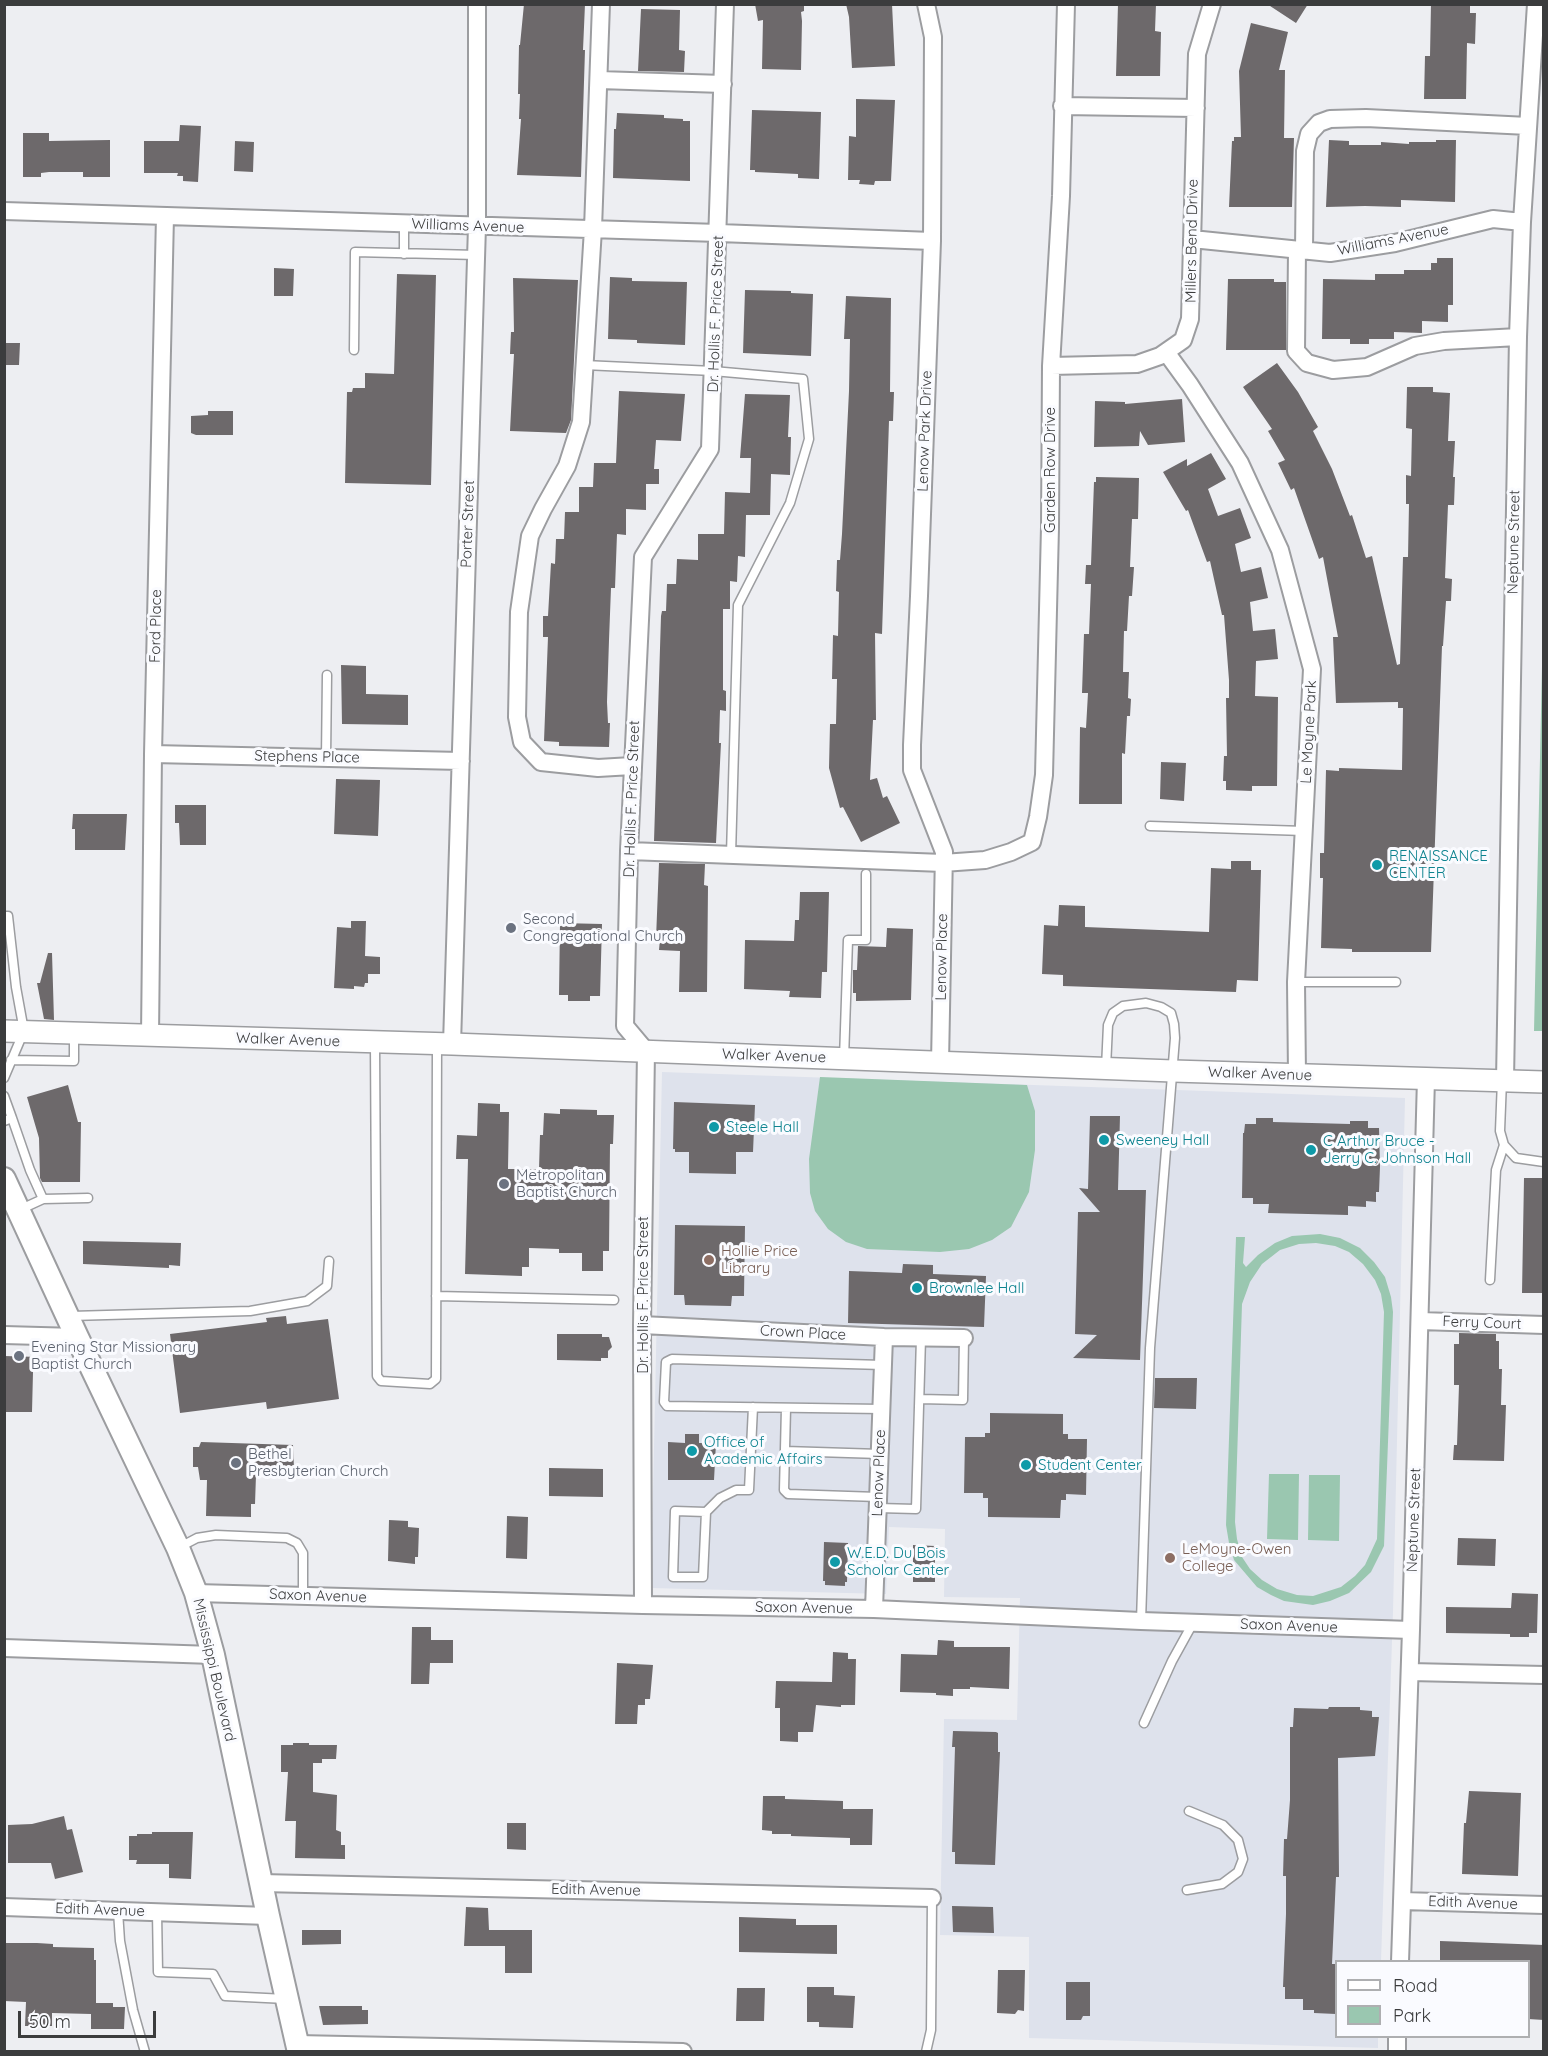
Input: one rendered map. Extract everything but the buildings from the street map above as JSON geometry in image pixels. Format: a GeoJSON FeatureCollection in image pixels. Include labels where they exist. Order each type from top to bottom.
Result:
{"type":"FeatureCollection","features":[{"type":"Feature","properties":{"kind":"main road","name":"Mississippi Boulevard"},"geometry":{"type":"LineString","coordinates":[[4,1179],[178,1548],[196,1593],[213,1655],[298,2048]]}},
{"type":"Feature","properties":{"kind":"street","name":"Porter Street"},"geometry":{"type":"LineString","coordinates":[[444,1044],[461,761],[477,255],[477,4]]}},
{"type":"Feature","properties":{"kind":"street"},"geometry":{"type":"LineString","coordinates":[[601,4],[581,422],[567,466],[530,536],[519,612],[518,717],[522,742],[541,762],[598,768],[633,766]]}},
{"type":"Feature","properties":{"kind":"street","name":"Dr. Hollis F. Price Street"},"geometry":{"type":"LineString","coordinates":[[643,1605],[642,1325],[646,1051],[625,1026],[629,851],[643,557],[710,449],[725,4]]}},
{"type":"Feature","properties":{"kind":"street","name":"Lenow Park Drive"},"geometry":{"type":"LineString","coordinates":[[926,4],[933,37],[932,241],[912,770],[944,857]]}},
{"type":"Feature","properties":{"kind":"street","name":"Garden Row Drive"},"geometry":{"type":"LineString","coordinates":[[944,857],[985,860],[1011,852],[1032,842],[1038,817],[1044,764],[1050,527],[1051,366],[1061,196],[1066,4]]}},
{"type":"Feature","properties":{"kind":"street","name":"Millers Bend Drive"},"geometry":{"type":"LineString","coordinates":[[1051,366],[1137,364],[1160,356],[1183,340],[1190,319],[1197,54],[1212,4]]}},
{"type":"Feature","properties":{"kind":"street","name":"Neptune Street"},"geometry":{"type":"LineString","coordinates":[[1503,1080],[1521,222],[1536,4]]}},
{"type":"Feature","properties":{"kind":"street"},"geometry":{"type":"LineString","coordinates":[[599,80],[723,84]]}},
{"type":"Feature","properties":{"kind":"street"},"geometry":{"type":"LineString","coordinates":[[1062,106],[1196,108]]}},
{"type":"Feature","properties":{"kind":"street"},"geometry":{"type":"LineString","coordinates":[[1518,337],[1444,341],[1415,346],[1366,367],[1333,370],[1307,363],[1296,351],[1305,152],[1309,134],[1318,123],[1330,119],[1366,118],[1528,126]]}},
{"type":"Feature","properties":{"kind":"street","name":"Williams Avenue"},"geometry":{"type":"LineString","coordinates":[[4,211],[932,241]]}},
{"type":"Feature","properties":{"kind":"street","name":"Ford Place"},"geometry":{"type":"LineString","coordinates":[[150,1036],[153,754],[165,216]]}},
{"type":"Feature","properties":{"kind":"street","name":"Williams Avenue"},"geometry":{"type":"LineString","coordinates":[[1192,239],[1330,253],[1395,243],[1493,219],[1521,222]]}},
{"type":"Feature","properties":{"kind":"street","name":"Le Moyne Park"},"geometry":{"type":"LineString","coordinates":[[1166,352],[1240,463],[1280,550],[1312,669],[1296,982],[1297,1075]]}},
{"type":"Feature","properties":{"kind":"street","name":"Stephens Place"},"geometry":{"type":"LineString","coordinates":[[153,754],[461,761]]}},
{"type":"Feature","properties":{"kind":"street"},"geometry":{"type":"LineString","coordinates":[[629,851],[731,855],[944,857]]}},
{"type":"Feature","properties":{"kind":"street","name":"Lenow Place"},"geometry":{"type":"LineString","coordinates":[[940,1063],[944,857]]}},
{"type":"Feature","properties":{"kind":"street","name":"Walker Avenue"},"geometry":{"type":"LineString","coordinates":[[14,1031],[1544,1082]]}},
{"type":"Feature","properties":{"kind":"street","name":"Neptune Street"},"geometry":{"type":"LineString","coordinates":[[1400,1960],[1426,1078]]}},
{"type":"Feature","properties":{"kind":"street","name":"Ferry Court"},"geometry":{"type":"LineString","coordinates":[[1420,1321],[1544,1325]]}},
{"type":"Feature","properties":{"kind":"street","name":"Crown Place"},"geometry":{"type":"LineString","coordinates":[[642,1325],[884,1337],[964,1338]]}},
{"type":"Feature","properties":{"kind":"street"},"geometry":{"type":"LineString","coordinates":[[4,1335],[77,1338]]}},
{"type":"Feature","properties":{"kind":"street","name":"Lenow Place"},"geometry":{"type":"LineString","coordinates":[[874,1609],[884,1337]]}},
{"type":"Feature","properties":{"kind":"street","name":"Saxon Avenue"},"geometry":{"type":"LineString","coordinates":[[196,1593],[874,1609],[1411,1630]]}},
{"type":"Feature","properties":{"kind":"street"},"geometry":{"type":"LineString","coordinates":[[4,1648],[213,1655]]}},
{"type":"Feature","properties":{"kind":"street"},"geometry":{"type":"LineString","coordinates":[[1410,1672],[1544,1675]]}},
{"type":"Feature","properties":{"kind":"street","name":"Edith Avenue"},"geometry":{"type":"LineString","coordinates":[[261,1883],[932,1898]]}},
{"type":"Feature","properties":{"kind":"street","name":"Edith Avenue"},"geometry":{"type":"LineString","coordinates":[[1402,1901],[1544,1905]]}},
{"type":"Feature","properties":{"kind":"street","name":"Edith Avenue"},"geometry":{"type":"LineString","coordinates":[[4,1908],[268,1917]]}},
{"type":"Feature","properties":{"kind":"street"},"geometry":{"type":"LineString","coordinates":[[298,2048],[683,2052]]}},
{"type":"Feature","properties":{"kind":"lane"},"geometry":{"type":"LineString","coordinates":[[404,224],[405,254]]}},
{"type":"Feature","properties":{"kind":"lane"},"geometry":{"type":"LineString","coordinates":[[354,350],[355,252],[477,255]]}},
{"type":"Feature","properties":{"kind":"lane"},"geometry":{"type":"LineString","coordinates":[[584,365],[713,371],[803,379],[809,439],[790,503],[738,605],[731,855]]}},
{"type":"Feature","properties":{"kind":"lane"},"geometry":{"type":"LineString","coordinates":[[326,758],[327,675]]}},
{"type":"Feature","properties":{"kind":"lane"},"geometry":{"type":"LineString","coordinates":[[1150,826],[1304,831]]}},
{"type":"Feature","properties":{"kind":"lane"},"geometry":{"type":"LineString","coordinates":[[844,1059],[848,940],[866,940],[866,874]]}},
{"type":"Feature","properties":{"kind":"lane"},"geometry":{"type":"LineString","coordinates":[[4,916],[8,916],[16,987],[11,1060],[4,1078]]}},
{"type":"Feature","properties":{"kind":"lane"},"geometry":{"type":"LineString","coordinates":[[1296,982],[1396,982]]}},
{"type":"Feature","properties":{"kind":"lane"},"geometry":{"type":"LineString","coordinates":[[1106,1069],[1108,1025],[1113,1013],[1123,1006],[1146,1003],[1161,1007],[1171,1013],[1174,1031],[1173,1071],[1150,1348],[1141,1621]]}},
{"type":"Feature","properties":{"kind":"lane"},"geometry":{"type":"LineString","coordinates":[[11,1060],[74,1061],[74,1034]]}},
{"type":"Feature","properties":{"kind":"lane"},"geometry":{"type":"LineString","coordinates":[[375,1043],[377,1376],[381,1381],[430,1384],[436,1379],[436,1296],[444,1044]]}},
{"type":"Feature","properties":{"kind":"lane"},"geometry":{"type":"LineString","coordinates":[[1503,1080],[1500,1131],[1504,1145],[1516,1158],[1544,1162]]}},
{"type":"Feature","properties":{"kind":"lane"},"geometry":{"type":"LineString","coordinates":[[4,1096],[8,1119],[43,1199]]}},
{"type":"Feature","properties":{"kind":"lane"},"geometry":{"type":"LineString","coordinates":[[1490,1280],[1497,1170],[1504,1145]]}},
{"type":"Feature","properties":{"kind":"lane"},"geometry":{"type":"LineString","coordinates":[[19,1210],[43,1199],[87,1198]]}},
{"type":"Feature","properties":{"kind":"lane"},"geometry":{"type":"LineString","coordinates":[[67,1316],[250,1311],[307,1302],[327,1286],[329,1261]]}},
{"type":"Feature","properties":{"kind":"lane"},"geometry":{"type":"LineString","coordinates":[[436,1296],[614,1300]]}},
{"type":"Feature","properties":{"kind":"lane"},"geometry":{"type":"LineString","coordinates":[[786,1408],[784,1490],[788,1494],[878,1502],[916,1509],[921,1338]]}},
{"type":"Feature","properties":{"kind":"lane"},"geometry":{"type":"LineString","coordinates":[[920,1399],[963,1400],[964,1338]]}},
{"type":"Feature","properties":{"kind":"lane"},"geometry":{"type":"LineString","coordinates":[[882,1409],[667,1406],[664,1402],[666,1362],[672,1359],[883,1365]]}},
{"type":"Feature","properties":{"kind":"lane"},"geometry":{"type":"LineString","coordinates":[[706,1512],[675,1511],[673,1576],[703,1577],[706,1512],[720,1498],[736,1490],[749,1490],[753,1407]]}},
{"type":"Feature","properties":{"kind":"lane"},"geometry":{"type":"LineString","coordinates":[[785,1451],[880,1454]]}},
{"type":"Feature","properties":{"kind":"lane"},"geometry":{"type":"LineString","coordinates":[[178,1548],[197,1538],[216,1535],[287,1538],[297,1543],[303,1553],[303,1595]]}},
{"type":"Feature","properties":{"kind":"lane"},"geometry":{"type":"LineString","coordinates":[[1144,1723],[1172,1661],[1194,1623]]}},
{"type":"Feature","properties":{"kind":"lane"},"geometry":{"type":"LineString","coordinates":[[1187,1890],[1222,1884],[1238,1872],[1243,1859],[1238,1840],[1223,1825],[1189,1811]]}},
{"type":"Feature","properties":{"kind":"lane"},"geometry":{"type":"LineString","coordinates":[[926,2052],[931,2030],[932,1898]]}},
{"type":"Feature","properties":{"kind":"lane"},"geometry":{"type":"LineString","coordinates":[[118,1911],[120,1941],[133,2010],[145,2052]]}},
{"type":"Feature","properties":{"kind":"lane"},"geometry":{"type":"LineString","coordinates":[[156,1912],[158,1972],[213,1974],[225,1996],[287,1999]]}},
{"type":"Feature","properties":{"kind":"shaded area","name":"LeMoyne-Owen College"},"geometry":{"type":"Polygon","coordinates":[[[662,1072],[1405,1098],[1393,1612],[1381,1960],[1335,1960],[1335,2038],[1378,2038],[1378,2048],[1029,2038],[1029,1937],[940,1935],[944,1719],[1017,1720],[1020,1598],[944,1597],[945,1529],[889,1527],[886,1594],[651,1588],[662,1072]]]}},
{"type":"Feature","properties":{"kind":"green space"},"geometry":{"type":"Polygon","coordinates":[[[1543,621],[1544,1031],[1534,1031],[1543,621]]]}},
{"type":"Feature","properties":{"kind":"green space"},"geometry":{"type":"Polygon","coordinates":[[[820,1077],[1027,1085],[1035,1111],[1035,1150],[1029,1192],[1011,1227],[992,1240],[969,1249],[940,1252],[867,1249],[846,1242],[828,1229],[815,1211],[810,1193],[809,1159],[820,1077]]]}},
{"type":"Feature","properties":{"kind":"green space"},"geometry":{"type":"Polygon","coordinates":[[[1320,1234],[1340,1238],[1360,1248],[1385,1277],[1393,1312],[1384,1546],[1371,1572],[1349,1593],[1313,1605],[1284,1601],[1257,1587],[1234,1560],[1226,1525],[1236,1237],[1245,1237],[1243,1263],[1246,1267],[1275,1243],[1292,1236],[1320,1234]],[[1316,1243],[1299,1244],[1280,1250],[1262,1264],[1250,1282],[1242,1304],[1235,1522],[1237,1539],[1242,1557],[1250,1569],[1277,1589],[1297,1595],[1313,1596],[1341,1587],[1365,1565],[1377,1539],[1384,1312],[1381,1294],[1375,1280],[1363,1264],[1349,1252],[1335,1246],[1316,1243]]]}},
{"type":"Feature","properties":{"kind":"green space"},"geometry":{"type":"Polygon","coordinates":[[[1269,1474],[1299,1474],[1298,1540],[1267,1539],[1269,1474]]]}},
{"type":"Feature","properties":{"kind":"green space"},"geometry":{"type":"Polygon","coordinates":[[[1309,1475],[1340,1475],[1339,1541],[1308,1540],[1309,1475]]]}},
{"type":"Feature","properties":{"kind":"place","name":"RENAISSANCE CENTER"},"geometry":{"type":"Point","coordinates":[1377,865]}},
{"type":"Feature","properties":{"kind":"place","name":"Second Congregational Church"},"geometry":{"type":"Point","coordinates":[511,928]}},
{"type":"Feature","properties":{"kind":"place","name":"Steele Hall"},"geometry":{"type":"Point","coordinates":[714,1127]}},
{"type":"Feature","properties":{"kind":"place","name":"Sweeney Hall"},"geometry":{"type":"Point","coordinates":[1104,1140]}},
{"type":"Feature","properties":{"kind":"place","name":"C Arthur Bruce - Jerry C. Johnson Hall"},"geometry":{"type":"Point","coordinates":[1311,1150]}},
{"type":"Feature","properties":{"kind":"place","name":"Metropolitan Baptist Church"},"geometry":{"type":"Point","coordinates":[504,1184]}},
{"type":"Feature","properties":{"kind":"place","name":"Hollie Price Library"},"geometry":{"type":"Point","coordinates":[709,1260]}},
{"type":"Feature","properties":{"kind":"place","name":"Brownlee Hall"},"geometry":{"type":"Point","coordinates":[917,1288]}},
{"type":"Feature","properties":{"kind":"place","name":"Evening Star Missionary Baptist Church"},"geometry":{"type":"Point","coordinates":[19,1356]}},
{"type":"Feature","properties":{"kind":"place","name":"Office of Academic Affairs"},"geometry":{"type":"Point","coordinates":[692,1451]}},
{"type":"Feature","properties":{"kind":"place","name":"Bethel Presbyterian Church"},"geometry":{"type":"Point","coordinates":[236,1463]}},
{"type":"Feature","properties":{"kind":"place","name":"Student Center"},"geometry":{"type":"Point","coordinates":[1026,1465]}},
{"type":"Feature","properties":{"kind":"place","name":"LeMoyne-Owen College"},"geometry":{"type":"Point","coordinates":[1170,1558]}},
{"type":"Feature","properties":{"kind":"place","name":"W.E.D. Du Bois Scholar Center"},"geometry":{"type":"Point","coordinates":[835,1562]}}]}
